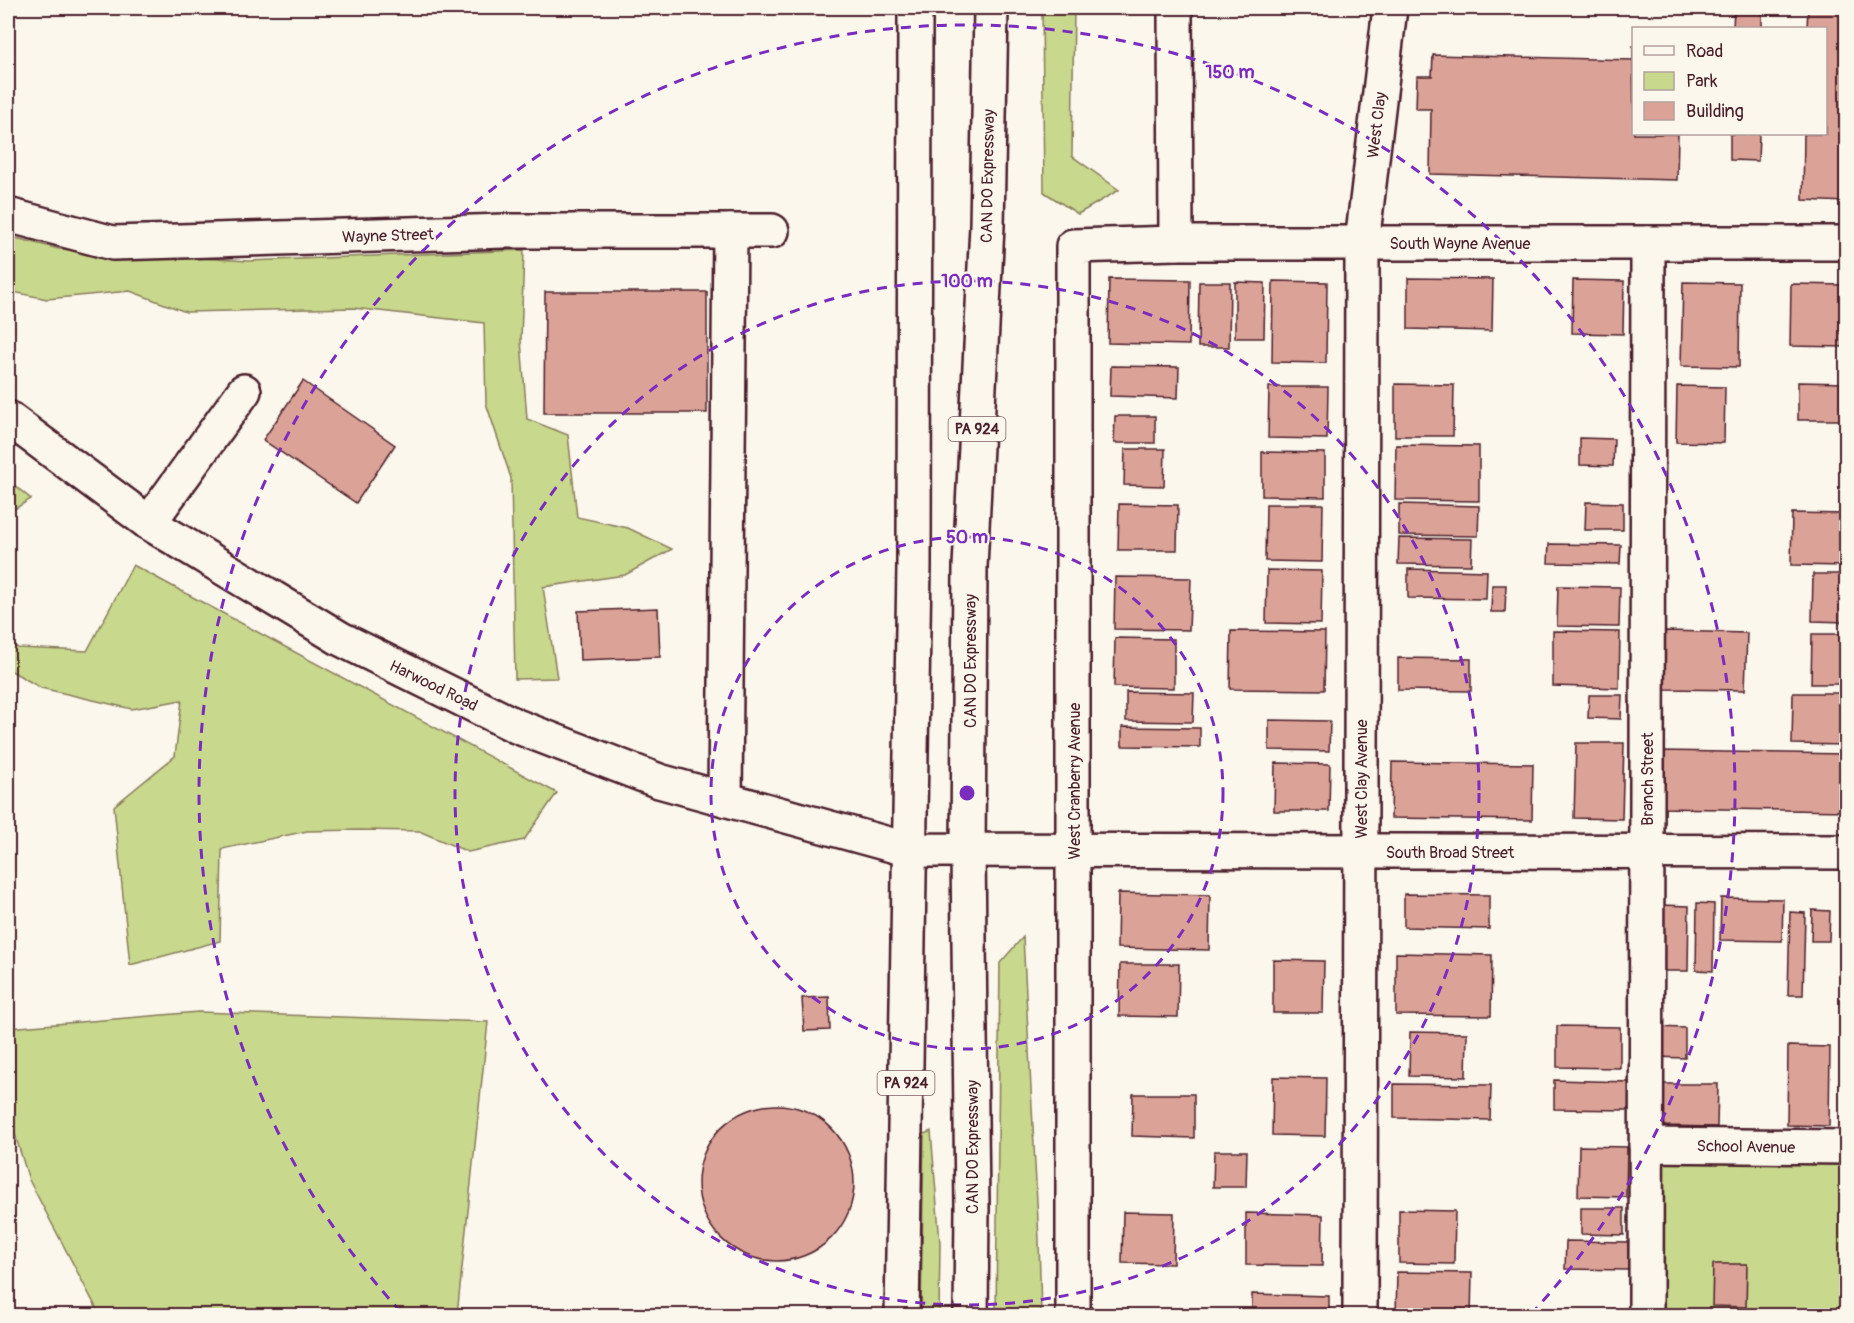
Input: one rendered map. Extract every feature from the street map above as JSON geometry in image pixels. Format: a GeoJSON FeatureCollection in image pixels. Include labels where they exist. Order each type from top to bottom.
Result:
{"type":"FeatureCollection","features":[{"type":"Feature","properties":{"kind":"street","name":"PA 924"},"geometry":{"type":"LineString","coordinates":[[902,1316],[914,565],[915,8]]}},
{"type":"Feature","properties":{"kind":"street","name":"CAN DO Expressway"},"geometry":{"type":"LineString","coordinates":[[971,1316],[970,567],[987,226],[991,8]]}},
{"type":"Feature","properties":{"kind":"street"},"geometry":{"type":"LineString","coordinates":[[1175,8],[1176,243]]}},
{"type":"Feature","properties":{"kind":"street","name":"West Clay"},"geometry":{"type":"LineString","coordinates":[[1362,243],[1390,8]]}},
{"type":"Feature","properties":{"kind":"street","name":"Wayne Street"},"geometry":{"type":"LineString","coordinates":[[8,215],[113,243],[505,231],[772,231]]}},
{"type":"Feature","properties":{"kind":"street"},"geometry":{"type":"LineString","coordinates":[[726,799],[730,231]]}},
{"type":"Feature","properties":{"kind":"street","name":"South Wayne Avenue"},"geometry":{"type":"LineString","coordinates":[[1073,246],[1176,243],[1846,243]]}},
{"type":"Feature","properties":{"kind":"street","name":"West Clay Avenue"},"geometry":{"type":"LineString","coordinates":[[1360,1316],[1362,243]]}},
{"type":"Feature","properties":{"kind":"street","name":"Branch Street"},"geometry":{"type":"LineString","coordinates":[[1646,1316],[1648,243]]}},
{"type":"Feature","properties":{"kind":"street","name":"West Cranberry Avenue"},"geometry":{"type":"LineString","coordinates":[[1073,246],[1073,1316]]}},
{"type":"Feature","properties":{"kind":"street"},"geometry":{"type":"LineString","coordinates":[[149,523],[244,391]]}},
{"type":"Feature","properties":{"kind":"street","name":"Harwood Road"},"geometry":{"type":"LineString","coordinates":[[8,418],[149,523],[341,639],[516,726],[659,780],[910,850]]}},
{"type":"Feature","properties":{"kind":"street","name":"South Broad Street"},"geometry":{"type":"LineString","coordinates":[[910,850],[969,852],[1846,852]]}},
{"type":"Feature","properties":{"kind":"street","name":"School Avenue"},"geometry":{"type":"LineString","coordinates":[[1646,1146],[1846,1147]]}},
{"type":"Feature","properties":{"kind":"green space"},"geometry":{"type":"Polygon","coordinates":[[[1042,8],[1074,8],[1072,156],[1119,190],[1078,214],[1044,192],[1042,8]]]}},
{"type":"Feature","properties":{"kind":"green space"},"geometry":{"type":"Polygon","coordinates":[[[8,236],[59,249],[248,261],[524,250],[521,340],[527,419],[568,435],[577,517],[628,528],[672,549],[625,575],[543,587],[557,678],[515,679],[511,478],[486,403],[484,323],[353,308],[186,312],[130,291],[47,299],[8,291],[8,236]]]}},
{"type":"Feature","properties":{"kind":"green space"},"geometry":{"type":"Polygon","coordinates":[[[8,480],[31,499],[8,513],[8,480]]]}},
{"type":"Feature","properties":{"kind":"green space"},"geometry":{"type":"Polygon","coordinates":[[[133,565],[557,793],[524,840],[468,852],[419,831],[360,830],[307,831],[222,849],[220,941],[130,965],[114,806],[175,756],[182,700],[132,709],[41,688],[8,669],[8,642],[18,648],[87,651],[133,565]]]}},
{"type":"Feature","properties":{"kind":"green space"},"geometry":{"type":"Polygon","coordinates":[[[1023,937],[1041,1315],[996,1315],[1000,963],[1023,937]]]}},
{"type":"Feature","properties":{"kind":"green space"},"geometry":{"type":"Polygon","coordinates":[[[198,1012],[488,1022],[457,1315],[100,1315],[29,1180],[8,1112],[8,1028],[198,1012]]]}},
{"type":"Feature","properties":{"kind":"green space"},"geometry":{"type":"Polygon","coordinates":[[[931,1131],[940,1243],[939,1315],[921,1315],[924,1134],[931,1131]]]}},
{"type":"Feature","properties":{"kind":"green space"},"geometry":{"type":"Polygon","coordinates":[[[1661,1157],[1846,1160],[1846,1315],[1659,1316],[1661,1157]]]}},
{"type":"Feature","properties":{"kind":"building"},"geometry":{"type":"Polygon","coordinates":[[[1734,8],[1762,8],[1762,27],[1733,27],[1734,8]]]}},
{"type":"Feature","properties":{"kind":"building"},"geometry":{"type":"Polygon","coordinates":[[[1808,8],[1846,8],[1846,202],[1803,200],[1804,135],[1827,135],[1827,27],[1807,27],[1808,8]]]}},
{"type":"Feature","properties":{"kind":"building"},"geometry":{"type":"Polygon","coordinates":[[[1433,55],[1632,60],[1632,135],[1678,135],[1677,180],[1430,174],[1431,109],[1416,109],[1417,76],[1432,76],[1433,55]]]}},
{"type":"Feature","properties":{"kind":"building"},"geometry":{"type":"Polygon","coordinates":[[[1730,135],[1759,135],[1758,161],[1730,160],[1730,135]]]}},
{"type":"Feature","properties":{"kind":"building"},"geometry":{"type":"Polygon","coordinates":[[[1408,278],[1493,279],[1492,331],[1408,329],[1408,278]]]}},
{"type":"Feature","properties":{"kind":"building"},"geometry":{"type":"Polygon","coordinates":[[[1109,279],[1190,280],[1189,345],[1108,343],[1109,279]]]}},
{"type":"Feature","properties":{"kind":"building"},"geometry":{"type":"Polygon","coordinates":[[[1573,280],[1624,281],[1623,334],[1572,333],[1573,280]]]}},
{"type":"Feature","properties":{"kind":"building"},"geometry":{"type":"Polygon","coordinates":[[[1273,281],[1327,282],[1326,363],[1272,362],[1273,281]]]}},
{"type":"Feature","properties":{"kind":"building"},"geometry":{"type":"Polygon","coordinates":[[[1199,282],[1230,282],[1229,347],[1198,347],[1199,282]]]}},
{"type":"Feature","properties":{"kind":"building"},"geometry":{"type":"Polygon","coordinates":[[[1235,282],[1265,283],[1264,338],[1235,338],[1235,282]]]}},
{"type":"Feature","properties":{"kind":"building"},"geometry":{"type":"Polygon","coordinates":[[[1683,282],[1740,283],[1739,367],[1681,366],[1683,282]]]}},
{"type":"Feature","properties":{"kind":"building"},"geometry":{"type":"Polygon","coordinates":[[[1791,284],[1846,285],[1846,347],[1790,346],[1791,284]]]}},
{"type":"Feature","properties":{"kind":"building"},"geometry":{"type":"Polygon","coordinates":[[[545,292],[707,292],[707,413],[544,413],[545,292]]]}},
{"type":"Feature","properties":{"kind":"building"},"geometry":{"type":"Polygon","coordinates":[[[1111,366],[1179,367],[1178,398],[1110,396],[1111,366]]]}},
{"type":"Feature","properties":{"kind":"building"},"geometry":{"type":"Polygon","coordinates":[[[303,381],[395,445],[356,503],[263,440],[303,381]]]}},
{"type":"Feature","properties":{"kind":"building"},"geometry":{"type":"Polygon","coordinates":[[[1798,382],[1846,383],[1846,420],[1798,420],[1798,382]]]}},
{"type":"Feature","properties":{"kind":"building"},"geometry":{"type":"Polygon","coordinates":[[[1395,384],[1454,385],[1453,436],[1395,436],[1395,384]]]}},
{"type":"Feature","properties":{"kind":"building"},"geometry":{"type":"Polygon","coordinates":[[[1677,386],[1725,387],[1724,443],[1676,442],[1677,386]]]}},
{"type":"Feature","properties":{"kind":"building"},"geometry":{"type":"Polygon","coordinates":[[[1269,387],[1328,387],[1327,439],[1268,438],[1269,387]]]}},
{"type":"Feature","properties":{"kind":"building"},"geometry":{"type":"Polygon","coordinates":[[[1115,416],[1155,416],[1155,443],[1114,443],[1115,416]]]}},
{"type":"Feature","properties":{"kind":"building"},"geometry":{"type":"Polygon","coordinates":[[[1580,438],[1614,439],[1613,466],[1580,465],[1580,438]]]}},
{"type":"Feature","properties":{"kind":"building"},"geometry":{"type":"Polygon","coordinates":[[[1396,445],[1479,446],[1479,501],[1395,500],[1396,445]]]}},
{"type":"Feature","properties":{"kind":"building"},"geometry":{"type":"Polygon","coordinates":[[[1125,449],[1165,449],[1164,486],[1124,485],[1125,449]]]}},
{"type":"Feature","properties":{"kind":"building"},"geometry":{"type":"Polygon","coordinates":[[[1262,452],[1325,453],[1325,497],[1262,496],[1262,452]]]}},
{"type":"Feature","properties":{"kind":"building"},"geometry":{"type":"Polygon","coordinates":[[[1586,502],[1623,503],[1623,530],[1585,530],[1586,502]]]}},
{"type":"Feature","properties":{"kind":"building"},"geometry":{"type":"Polygon","coordinates":[[[1119,504],[1178,505],[1177,550],[1118,550],[1119,504]]]}},
{"type":"Feature","properties":{"kind":"building"},"geometry":{"type":"Polygon","coordinates":[[[1266,504],[1323,504],[1322,562],[1265,561],[1266,504]]]}},
{"type":"Feature","properties":{"kind":"building"},"geometry":{"type":"Polygon","coordinates":[[[1399,504],[1479,506],[1478,536],[1399,535],[1399,504]]]}},
{"type":"Feature","properties":{"kind":"building"},"geometry":{"type":"Polygon","coordinates":[[[1792,513],[1846,514],[1846,566],[1791,565],[1792,513]]]}},
{"type":"Feature","properties":{"kind":"building"},"geometry":{"type":"Polygon","coordinates":[[[1399,538],[1472,539],[1471,565],[1398,564],[1399,538]]]}},
{"type":"Feature","properties":{"kind":"building"},"geometry":{"type":"Polygon","coordinates":[[[1549,544],[1621,545],[1620,564],[1548,563],[1549,544]]]}},
{"type":"Feature","properties":{"kind":"building"},"geometry":{"type":"Polygon","coordinates":[[[1408,569],[1487,571],[1486,599],[1408,598],[1408,569]]]}},
{"type":"Feature","properties":{"kind":"building"},"geometry":{"type":"Polygon","coordinates":[[[1267,570],[1322,571],[1321,624],[1266,623],[1267,570]]]}},
{"type":"Feature","properties":{"kind":"building"},"geometry":{"type":"Polygon","coordinates":[[[1813,574],[1846,574],[1846,622],[1812,621],[1813,574]]]}},
{"type":"Feature","properties":{"kind":"building"},"geometry":{"type":"Polygon","coordinates":[[[1115,577],[1191,578],[1189,630],[1114,629],[1115,577]]]}},
{"type":"Feature","properties":{"kind":"building"},"geometry":{"type":"Polygon","coordinates":[[[1492,585],[1506,585],[1505,612],[1491,612],[1492,585]]]}},
{"type":"Feature","properties":{"kind":"building"},"geometry":{"type":"Polygon","coordinates":[[[1558,586],[1620,587],[1619,627],[1557,626],[1558,586]]]}},
{"type":"Feature","properties":{"kind":"building"},"geometry":{"type":"Polygon","coordinates":[[[658,608],[660,657],[580,660],[578,611],[658,608]]]}},
{"type":"Feature","properties":{"kind":"building"},"geometry":{"type":"Polygon","coordinates":[[[1231,631],[1325,632],[1324,690],[1230,689],[1231,631]]]}},
{"type":"Feature","properties":{"kind":"building"},"geometry":{"type":"Polygon","coordinates":[[[1553,631],[1620,632],[1619,688],[1553,686],[1553,631]]]}},
{"type":"Feature","properties":{"kind":"building"},"geometry":{"type":"Polygon","coordinates":[[[1665,631],[1747,633],[1745,690],[1664,689],[1665,631]]]}},
{"type":"Feature","properties":{"kind":"building"},"geometry":{"type":"Polygon","coordinates":[[[1812,634],[1846,634],[1846,684],[1811,684],[1812,634]]]}},
{"type":"Feature","properties":{"kind":"building"},"geometry":{"type":"Polygon","coordinates":[[[1115,638],[1174,639],[1174,688],[1114,687],[1115,638]]]}},
{"type":"Feature","properties":{"kind":"building"},"geometry":{"type":"Polygon","coordinates":[[[1398,658],[1471,659],[1471,691],[1398,690],[1398,658]]]}},
{"type":"Feature","properties":{"kind":"building"},"geometry":{"type":"Polygon","coordinates":[[[1126,692],[1194,693],[1193,722],[1126,721],[1126,692]]]}},
{"type":"Feature","properties":{"kind":"building"},"geometry":{"type":"Polygon","coordinates":[[[1793,693],[1846,693],[1846,745],[1792,744],[1793,693]]]}},
{"type":"Feature","properties":{"kind":"building"},"geometry":{"type":"Polygon","coordinates":[[[1589,695],[1622,695],[1621,719],[1588,718],[1589,695]]]}},
{"type":"Feature","properties":{"kind":"building"},"geometry":{"type":"Polygon","coordinates":[[[1269,720],[1330,721],[1329,751],[1269,750],[1269,720]]]}},
{"type":"Feature","properties":{"kind":"building"},"geometry":{"type":"Polygon","coordinates":[[[1122,727],[1200,728],[1200,747],[1122,746],[1122,727]]]}},
{"type":"Feature","properties":{"kind":"building"},"geometry":{"type":"Polygon","coordinates":[[[1576,743],[1624,743],[1622,819],[1574,818],[1576,743]]]}},
{"type":"Feature","properties":{"kind":"building"},"geometry":{"type":"Polygon","coordinates":[[[1661,751],[1846,754],[1846,811],[1660,808],[1661,751]]]}},
{"type":"Feature","properties":{"kind":"building"},"geometry":{"type":"Polygon","coordinates":[[[1392,762],[1533,764],[1532,820],[1391,818],[1392,762]]]}},
{"type":"Feature","properties":{"kind":"building"},"geometry":{"type":"Polygon","coordinates":[[[1275,763],[1330,764],[1329,811],[1274,811],[1275,763]]]}},
{"type":"Feature","properties":{"kind":"building"},"geometry":{"type":"Polygon","coordinates":[[[1118,893],[1210,895],[1209,950],[1117,948],[1118,893]]]}},
{"type":"Feature","properties":{"kind":"building"},"geometry":{"type":"Polygon","coordinates":[[[1845,893],[1846,963],[1844,963],[1845,893]]]}},
{"type":"Feature","properties":{"kind":"building"},"geometry":{"type":"Polygon","coordinates":[[[1404,894],[1489,895],[1489,929],[1404,927],[1404,894]]]}},
{"type":"Feature","properties":{"kind":"building"},"geometry":{"type":"Polygon","coordinates":[[[1721,898],[1783,899],[1782,941],[1720,940],[1721,898]]]}},
{"type":"Feature","properties":{"kind":"building"},"geometry":{"type":"Polygon","coordinates":[[[1697,903],[1714,904],[1713,971],[1696,970],[1697,903]]]}},
{"type":"Feature","properties":{"kind":"building"},"geometry":{"type":"Polygon","coordinates":[[[1660,905],[1689,906],[1688,971],[1659,971],[1660,905]]]}},
{"type":"Feature","properties":{"kind":"building"},"geometry":{"type":"Polygon","coordinates":[[[1812,910],[1830,911],[1829,941],[1811,941],[1812,910]]]}},
{"type":"Feature","properties":{"kind":"building"},"geometry":{"type":"Polygon","coordinates":[[[1790,912],[1805,913],[1803,995],[1788,995],[1790,912]]]}},
{"type":"Feature","properties":{"kind":"building"},"geometry":{"type":"Polygon","coordinates":[[[1396,953],[1492,955],[1491,1016],[1396,1015],[1396,953]]]}},
{"type":"Feature","properties":{"kind":"building"},"geometry":{"type":"Polygon","coordinates":[[[1273,960],[1324,961],[1323,1013],[1273,1013],[1273,960]]]}},
{"type":"Feature","properties":{"kind":"building"},"geometry":{"type":"Polygon","coordinates":[[[1120,964],[1179,964],[1178,1017],[1119,1016],[1120,964]]]}},
{"type":"Feature","properties":{"kind":"building"},"geometry":{"type":"Polygon","coordinates":[[[829,997],[830,1030],[804,1031],[802,998],[829,997]]]}},
{"type":"Feature","properties":{"kind":"building"},"geometry":{"type":"Polygon","coordinates":[[[1557,1026],[1620,1027],[1620,1068],[1557,1067],[1557,1026]]]}},
{"type":"Feature","properties":{"kind":"building"},"geometry":{"type":"Polygon","coordinates":[[[1655,1027],[1685,1028],[1685,1058],[1655,1057],[1655,1027]]]}},
{"type":"Feature","properties":{"kind":"building"},"geometry":{"type":"Polygon","coordinates":[[[1410,1032],[1467,1033],[1466,1077],[1409,1076],[1410,1032]]]}},
{"type":"Feature","properties":{"kind":"building"},"geometry":{"type":"Polygon","coordinates":[[[1788,1046],[1830,1047],[1829,1126],[1787,1125],[1788,1046]]]}},
{"type":"Feature","properties":{"kind":"building"},"geometry":{"type":"Polygon","coordinates":[[[1845,1057],[1846,1122],[1844,1122],[1845,1057]]]}},
{"type":"Feature","properties":{"kind":"building"},"geometry":{"type":"Polygon","coordinates":[[[1273,1077],[1326,1078],[1325,1136],[1272,1135],[1273,1077]]]}},
{"type":"Feature","properties":{"kind":"building"},"geometry":{"type":"Polygon","coordinates":[[[1554,1080],[1629,1082],[1629,1110],[1554,1109],[1554,1080]]]}},
{"type":"Feature","properties":{"kind":"building"},"geometry":{"type":"Polygon","coordinates":[[[1394,1084],[1491,1085],[1490,1120],[1394,1118],[1394,1084]]]}},
{"type":"Feature","properties":{"kind":"building"},"geometry":{"type":"Polygon","coordinates":[[[1664,1084],[1718,1084],[1717,1127],[1663,1126],[1664,1084]]]}},
{"type":"Feature","properties":{"kind":"building"},"geometry":{"type":"Polygon","coordinates":[[[1133,1094],[1194,1094],[1194,1138],[1132,1136],[1133,1094]]]}},
{"type":"Feature","properties":{"kind":"building"},"geometry":{"type":"Polygon","coordinates":[[[776,1105],[806,1111],[831,1128],[848,1153],[854,1183],[848,1213],[831,1238],[806,1255],[776,1261],[746,1255],[721,1238],[704,1213],[698,1183],[704,1153],[721,1128],[746,1111],[776,1105]]]}},
{"type":"Feature","properties":{"kind":"building"},"geometry":{"type":"Polygon","coordinates":[[[1579,1146],[1627,1147],[1626,1197],[1578,1196],[1579,1146]]]}},
{"type":"Feature","properties":{"kind":"building"},"geometry":{"type":"Polygon","coordinates":[[[1214,1151],[1247,1151],[1246,1187],[1213,1187],[1214,1151]]]}},
{"type":"Feature","properties":{"kind":"building"},"geometry":{"type":"Polygon","coordinates":[[[1581,1208],[1624,1208],[1624,1235],[1581,1234],[1581,1208]]]}},
{"type":"Feature","properties":{"kind":"building"},"geometry":{"type":"Polygon","coordinates":[[[1399,1210],[1455,1211],[1454,1264],[1399,1263],[1399,1210]]]}},
{"type":"Feature","properties":{"kind":"building"},"geometry":{"type":"Polygon","coordinates":[[[1123,1212],[1174,1213],[1173,1264],[1122,1263],[1123,1212]]]}},
{"type":"Feature","properties":{"kind":"building"},"geometry":{"type":"Polygon","coordinates":[[[1246,1213],[1323,1215],[1322,1266],[1246,1265],[1246,1213]]]}},
{"type":"Feature","properties":{"kind":"building"},"geometry":{"type":"Polygon","coordinates":[[[1566,1241],[1628,1242],[1628,1270],[1565,1269],[1566,1241]]]}},
{"type":"Feature","properties":{"kind":"building"},"geometry":{"type":"Polygon","coordinates":[[[1713,1264],[1747,1264],[1746,1307],[1712,1306],[1713,1264]]]}},
{"type":"Feature","properties":{"kind":"building"},"geometry":{"type":"Polygon","coordinates":[[[1397,1272],[1472,1273],[1471,1316],[1396,1316],[1397,1272]]]}},
{"type":"Feature","properties":{"kind":"building"},"geometry":{"type":"Polygon","coordinates":[[[1252,1294],[1329,1296],[1329,1316],[1252,1316],[1252,1294]]]}}]}
